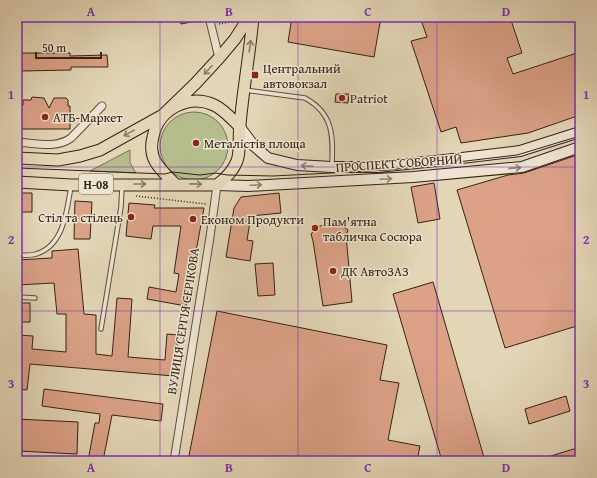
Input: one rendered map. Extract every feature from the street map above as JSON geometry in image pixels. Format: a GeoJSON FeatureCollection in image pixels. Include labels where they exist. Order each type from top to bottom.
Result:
{"type":"FeatureCollection","features":[{"type":"Feature","properties":{"kind":"main road"},"geometry":{"type":"LineString","coordinates":[[217,185],[224,179],[236,162],[240,146],[239,126],[251,43],[253,17]]}},
{"type":"Feature","properties":{"kind":"main road","name":"Н-08"},"geometry":{"type":"LineString","coordinates":[[17,158],[58,160],[80,156],[100,150],[163,115],[196,84],[219,58],[235,39],[244,19]]}},
{"type":"Feature","properties":{"kind":"main road"},"geometry":{"type":"LineString","coordinates":[[175,184],[154,160],[151,144],[155,128],[163,115],[178,104],[196,101],[214,105],[239,126]]}},
{"type":"Feature","properties":{"kind":"main road","name":"ПРОСПЕКТ СОБОРНИЙ"},"geometry":{"type":"LineString","coordinates":[[239,126],[254,146],[268,158],[297,165],[332,167],[378,167],[520,151],[580,132]]}},
{"type":"Feature","properties":{"kind":"main road","name":"ПРОСПЕКТ СОБОРНИЙ"},"geometry":{"type":"LineString","coordinates":[[217,185],[248,186],[413,177],[522,167],[580,147]]}},
{"type":"Feature","properties":{"kind":"main road","name":"Н-08"},"geometry":{"type":"LineString","coordinates":[[17,182],[71,185],[217,185]]}},
{"type":"Feature","properties":{"kind":"street"},"geometry":{"type":"LineString","coordinates":[[209,17],[219,58]]}},
{"type":"Feature","properties":{"kind":"street"},"geometry":{"type":"LineString","coordinates":[[17,142],[59,144],[66,142],[102,106]]}},
{"type":"Feature","properties":{"kind":"street","name":"ВУЛИЦЯ СЕРГІЯ СЕРІКОВА"},"geometry":{"type":"LineString","coordinates":[[174,461],[217,185]]}},
{"type":"Feature","properties":{"kind":"lane"},"geometry":{"type":"LineString","coordinates":[[244,90],[305,98],[316,105],[325,115],[331,129],[332,167]]}},
{"type":"Feature","properties":{"kind":"lane"},"geometry":{"type":"LineString","coordinates":[[101,329],[121,207],[122,184]]}},
{"type":"Feature","properties":{"kind":"lane"},"geometry":{"type":"LineString","coordinates":[[17,255],[35,255],[48,249],[58,235],[67,214],[71,185]]}},
{"type":"Feature","properties":{"kind":"lane"},"geometry":{"type":"LineString","coordinates":[[17,297],[35,298]]}},
{"type":"Feature","properties":{"kind":"path"},"geometry":{"type":"LineString","coordinates":[[211,25],[244,19]]}},
{"type":"Feature","properties":{"kind":"green space"},"geometry":{"type":"Polygon","coordinates":[[[194,112],[207,115],[218,122],[225,133],[228,146],[225,159],[218,170],[207,177],[194,180],[181,177],[170,170],[163,159],[160,146],[163,133],[170,122],[181,115],[194,112]]]}},
{"type":"Feature","properties":{"kind":"green space"},"geometry":{"type":"Polygon","coordinates":[[[130,150],[130,163],[136,173],[90,171],[130,150]]]}},
{"type":"Feature","properties":{"kind":"building"},"geometry":{"type":"Polygon","coordinates":[[[179,17],[200,17],[201,20],[181,24],[179,17]]]}},
{"type":"Feature","properties":{"kind":"building"},"geometry":{"type":"Polygon","coordinates":[[[292,17],[381,17],[374,57],[288,42],[292,17]]]}},
{"type":"Feature","properties":{"kind":"building"},"geometry":{"type":"Polygon","coordinates":[[[420,17],[510,17],[522,53],[507,58],[513,74],[580,52],[580,115],[528,133],[461,143],[456,127],[441,132],[411,41],[427,37],[420,17]]]}},
{"type":"Feature","properties":{"kind":"building"},"geometry":{"type":"Polygon","coordinates":[[[21,53],[70,53],[70,56],[107,55],[108,67],[71,67],[71,70],[21,71],[21,53]]]}},
{"type":"Feature","properties":{"kind":"building","name":"Patriot"},"geometry":{"type":"Polygon","coordinates":[[[336,94],[349,94],[348,103],[335,102],[336,94]]]}},
{"type":"Feature","properties":{"kind":"building","name":"АТБ-Маркет"},"geometry":{"type":"Polygon","coordinates":[[[32,97],[44,98],[49,108],[54,98],[66,98],[68,100],[68,106],[70,106],[70,129],[21,129],[21,105],[23,105],[23,100],[31,100],[32,97]]]}},
{"type":"Feature","properties":{"kind":"building"},"geometry":{"type":"Polygon","coordinates":[[[580,154],[580,325],[505,348],[457,190],[508,175],[524,173],[580,154]]]}},
{"type":"Feature","properties":{"kind":"building"},"geometry":{"type":"Polygon","coordinates":[[[434,183],[440,219],[418,223],[411,187],[434,183]]]}},
{"type":"Feature","properties":{"kind":"building"},"geometry":{"type":"Polygon","coordinates":[[[17,193],[32,193],[32,212],[17,212],[17,193]]]}},
{"type":"Feature","properties":{"kind":"building"},"geometry":{"type":"Polygon","coordinates":[[[279,193],[281,213],[251,216],[247,240],[253,241],[250,261],[226,257],[234,208],[241,197],[279,193]]]}},
{"type":"Feature","properties":{"kind":"building"},"geometry":{"type":"Polygon","coordinates":[[[75,201],[92,202],[90,239],[74,239],[75,201]]]}},
{"type":"Feature","properties":{"kind":"building"},"geometry":{"type":"Polygon","coordinates":[[[129,203],[155,205],[154,208],[204,208],[186,306],[147,299],[149,287],[176,292],[179,274],[174,273],[181,226],[153,226],[151,239],[126,236],[129,203]]]}},
{"type":"Feature","properties":{"kind":"building","name":"ДК АвтоЗАЗ"},"geometry":{"type":"Polygon","coordinates":[[[333,222],[340,224],[348,230],[346,235],[352,302],[323,306],[311,234],[317,227],[333,222]]]}},
{"type":"Feature","properties":{"kind":"building"},"geometry":{"type":"Polygon","coordinates":[[[78,249],[84,314],[96,315],[96,354],[112,356],[117,298],[132,299],[128,357],[165,360],[167,334],[178,335],[174,376],[30,364],[27,390],[17,389],[17,335],[33,336],[32,349],[66,352],[66,314],[57,314],[54,283],[17,285],[17,260],[52,258],[52,251],[78,249]]]}},
{"type":"Feature","properties":{"kind":"building"},"geometry":{"type":"Polygon","coordinates":[[[273,263],[275,295],[258,296],[255,264],[273,263]]]}},
{"type":"Feature","properties":{"kind":"building"},"geometry":{"type":"Polygon","coordinates":[[[433,282],[485,461],[442,461],[393,294],[433,282]]]}},
{"type":"Feature","properties":{"kind":"building"},"geometry":{"type":"Polygon","coordinates":[[[17,303],[30,303],[30,322],[17,322],[17,303]]]}},
{"type":"Feature","properties":{"kind":"building"},"geometry":{"type":"Polygon","coordinates":[[[217,311],[387,345],[380,380],[399,383],[388,440],[420,446],[417,461],[188,461],[217,311]]]}},
{"type":"Feature","properties":{"kind":"building"},"geometry":{"type":"Polygon","coordinates":[[[44,389],[163,404],[161,421],[112,415],[103,461],[88,461],[95,423],[99,423],[100,414],[42,406],[44,389]]]}},
{"type":"Feature","properties":{"kind":"building"},"geometry":{"type":"Polygon","coordinates":[[[566,396],[570,411],[529,424],[525,409],[566,396]]]}},
{"type":"Feature","properties":{"kind":"building"},"geometry":{"type":"Polygon","coordinates":[[[17,419],[78,422],[77,454],[17,451],[17,419]]]}},
{"type":"Feature","properties":{"kind":"building"},"geometry":{"type":"Polygon","coordinates":[[[580,447],[580,461],[541,461],[541,459],[580,447]]]}},
{"type":"Feature","properties":{"kind":"tram line"},"geometry":{"type":"LineString","coordinates":[[17,168],[165,174],[172,172],[200,175],[216,173],[227,175],[273,176],[389,170],[517,155],[580,136]]}},
{"type":"Feature","properties":{"kind":"place","name":"Центральний автовокзал"},"geometry":{"type":"Point","coordinates":[255,75]}},
{"type":"Feature","properties":{"kind":"place","name":"Patriot"},"geometry":{"type":"Point","coordinates":[342,98]}},
{"type":"Feature","properties":{"kind":"place","name":"АТБ-Маркет"},"geometry":{"type":"Point","coordinates":[45,117]}},
{"type":"Feature","properties":{"kind":"place","name":"Металістів площа"},"geometry":{"type":"Point","coordinates":[196,143]}},
{"type":"Feature","properties":{"kind":"place","name":"Стіл та стілець"},"geometry":{"type":"Point","coordinates":[131,217]}},
{"type":"Feature","properties":{"kind":"place","name":"Економ Продукти"},"geometry":{"type":"Point","coordinates":[193,219]}},
{"type":"Feature","properties":{"kind":"place","name":"Пам'ятна табличка Сосюра"},"geometry":{"type":"Point","coordinates":[315,228]}},
{"type":"Feature","properties":{"kind":"place","name":"ДК АвтоЗАЗ"},"geometry":{"type":"Point","coordinates":[333,271]}}]}
